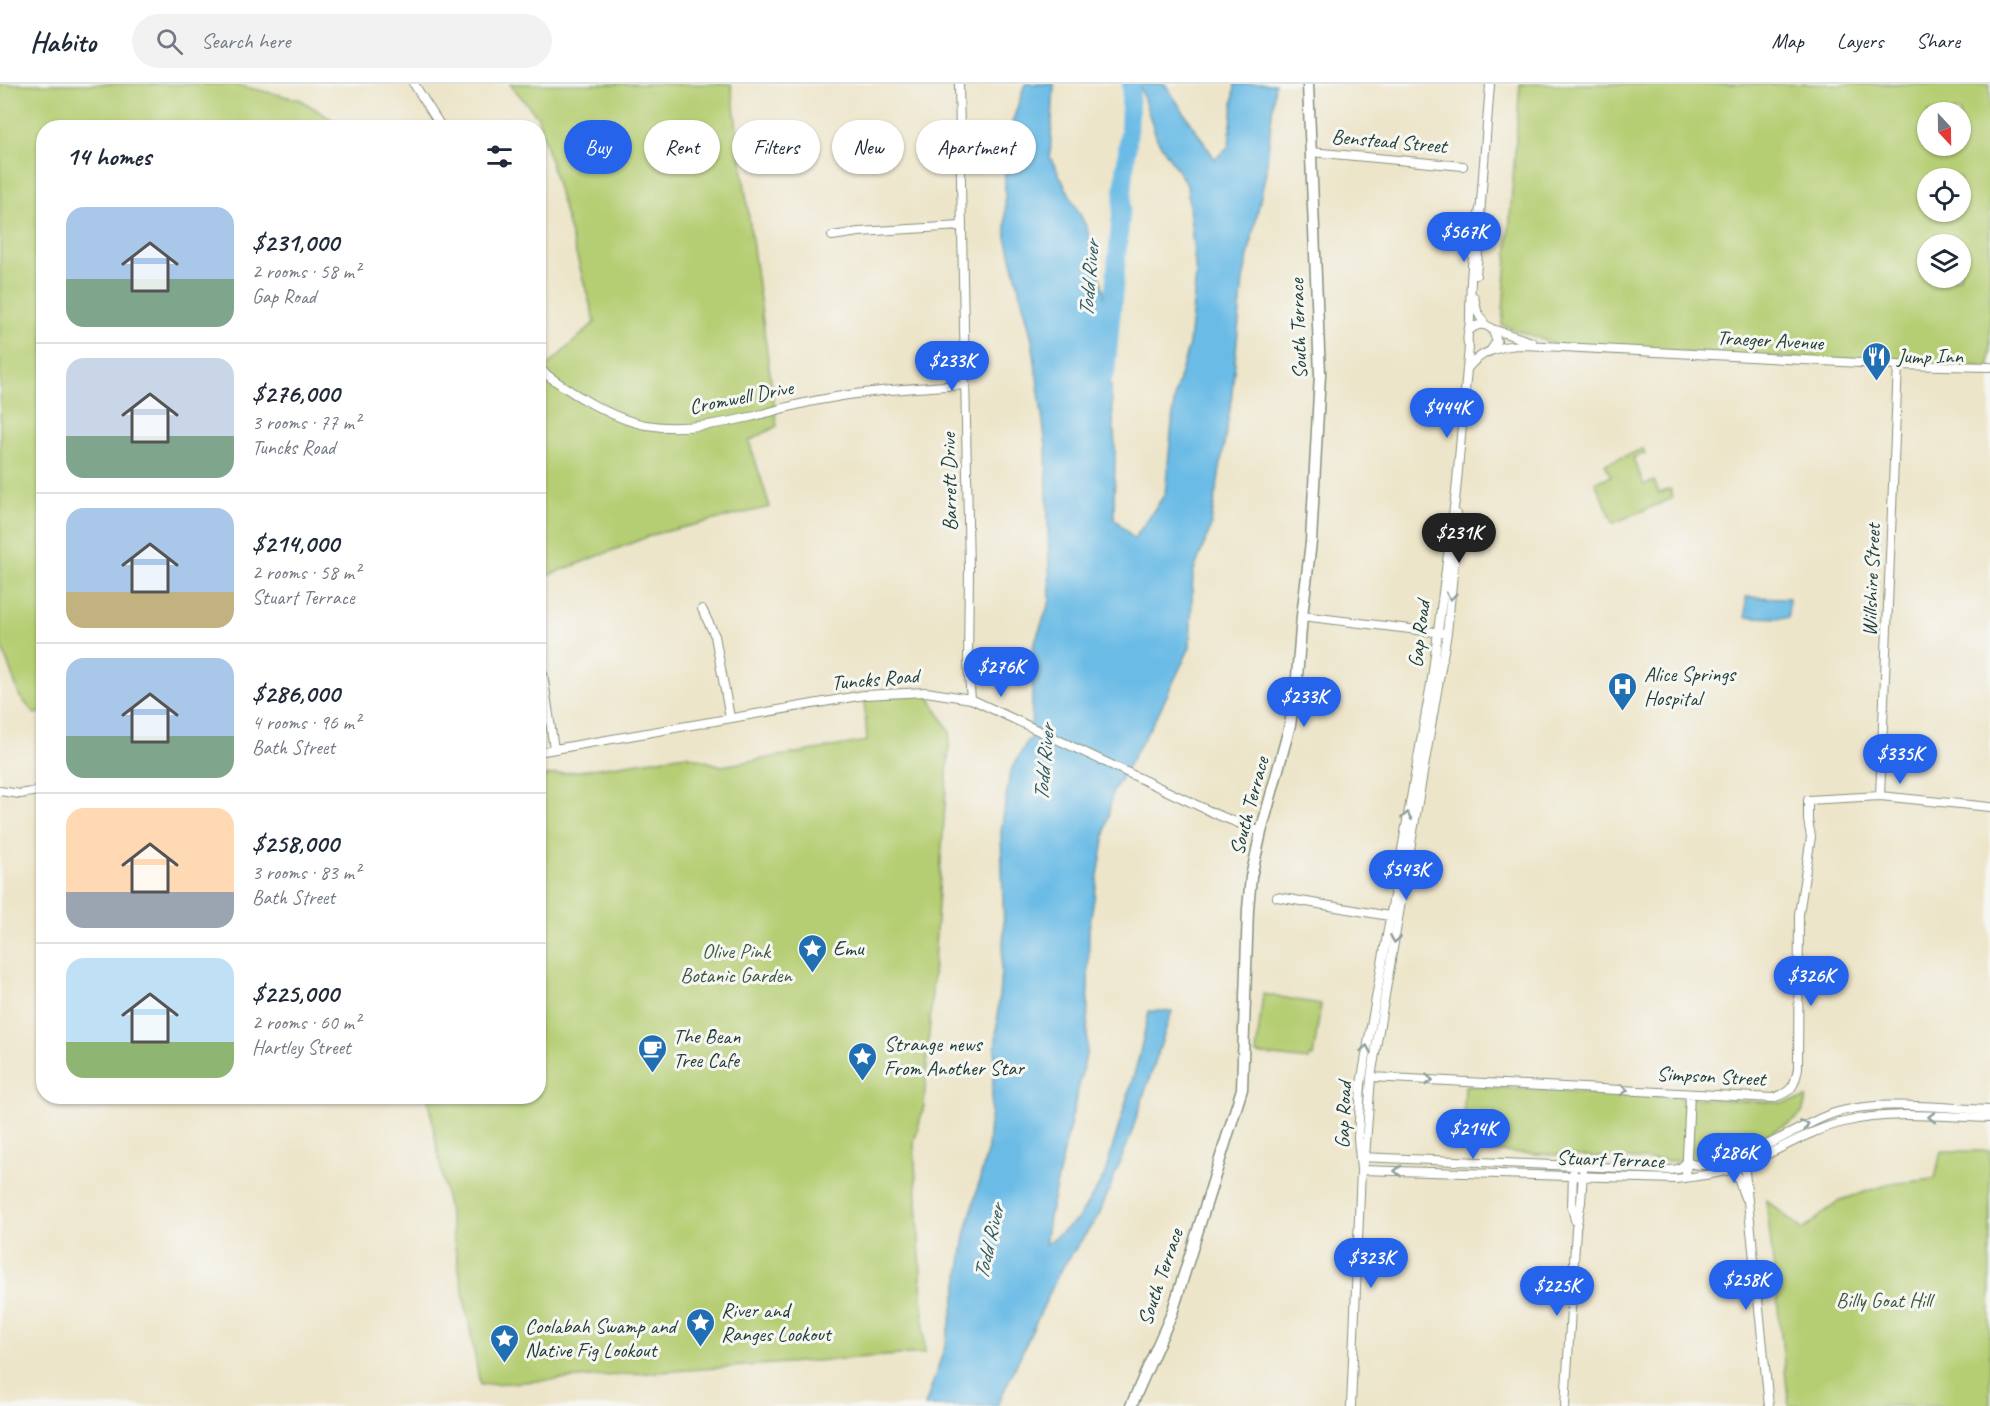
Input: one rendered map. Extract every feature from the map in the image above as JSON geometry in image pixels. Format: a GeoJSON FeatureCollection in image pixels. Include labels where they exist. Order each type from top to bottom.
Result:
{"type":"FeatureCollection","features":[{"type":"Feature","properties":{"kind":"street"},"geometry":{"type":"LineString","coordinates":[[414,84],[437,120]]}},
{"type":"Feature","properties":{"kind":"street","name":"Barrett Drive"},"geometry":{"type":"LineString","coordinates":[[959,84],[969,570],[968,663],[971,699]]}},
{"type":"Feature","properties":{"kind":"street","name":"South Terrace"},"geometry":{"type":"LineString","coordinates":[[1131,1406],[1172,1313],[1242,1089],[1251,877],[1290,725],[1311,542],[1320,374],[1308,84]]}},
{"type":"Feature","properties":{"kind":"street","name":"Gap Road"},"geometry":{"type":"LineString","coordinates":[[1351,1406],[1362,1170],[1358,1118],[1361,1084],[1400,885],[1456,540],[1456,492],[1469,347],[1467,340],[1474,297],[1490,84]]}},
{"type":"Feature","properties":{"kind":"street","name":"Benstead Street"},"geometry":{"type":"LineString","coordinates":[[1311,152],[1463,166]]}},
{"type":"Feature","properties":{"kind":"street","name":"Gap Road"},"geometry":{"type":"LineString","coordinates":[[1470,319],[1469,298],[1473,244],[1480,209]]}},
{"type":"Feature","properties":{"kind":"street"},"geometry":{"type":"LineString","coordinates":[[832,236],[859,231],[961,226]]}},
{"type":"Feature","properties":{"kind":"street"},"geometry":{"type":"LineString","coordinates":[[1467,370],[1497,341],[1477,311],[1474,297]]}},
{"type":"Feature","properties":{"kind":"street"},"geometry":{"type":"LineString","coordinates":[[1469,331],[1476,325],[1489,327]]}},
{"type":"Feature","properties":{"kind":"street","name":"Traeger Avenue"},"geometry":{"type":"LineString","coordinates":[[1489,327],[1549,347]]}},
{"type":"Feature","properties":{"kind":"street","name":"Traeger Avenue"},"geometry":{"type":"LineString","coordinates":[[1488,352],[1513,345],[1898,365],[1990,367]]}},
{"type":"Feature","properties":{"kind":"street"},"geometry":{"type":"LineString","coordinates":[[1469,347],[1475,352],[1488,352]]}},
{"type":"Feature","properties":{"kind":"street","name":"Willshire Street"},"geometry":{"type":"LineString","coordinates":[[1880,796],[1898,365]]}},
{"type":"Feature","properties":{"kind":"street","name":"Cromwell Drive"},"geometry":{"type":"LineString","coordinates":[[546,374],[590,403],[636,423],[662,427],[713,424],[869,391],[965,385]]}},
{"type":"Feature","properties":{"kind":"street"},"geometry":{"type":"LineString","coordinates":[[702,609],[715,636],[730,718]]}},
{"type":"Feature","properties":{"kind":"street"},"geometry":{"type":"LineString","coordinates":[[1302,616],[1442,633]]}},
{"type":"Feature","properties":{"kind":"street","name":"Tuncks Road"},"geometry":{"type":"LineString","coordinates":[[546,750],[864,695],[926,692],[971,699],[1218,815],[1261,832]]}},
{"type":"Feature","properties":{"kind":"street"},"geometry":{"type":"LineString","coordinates":[[546,694],[554,749]]}},
{"type":"Feature","properties":{"kind":"street"},"geometry":{"type":"LineString","coordinates":[[0,791],[20,794],[36,791]]}},
{"type":"Feature","properties":{"kind":"street"},"geometry":{"type":"LineString","coordinates":[[1880,796],[1990,807]]}},
{"type":"Feature","properties":{"kind":"street","name":"Simpson Street"},"geometry":{"type":"LineString","coordinates":[[1371,1077],[1773,1098],[1786,1094],[1796,1083],[1798,1068],[1799,914],[1811,837],[1808,800],[1880,796]]}},
{"type":"Feature","properties":{"kind":"street"},"geometry":{"type":"LineString","coordinates":[[1277,897],[1394,916]]}},
{"type":"Feature","properties":{"kind":"street","name":"Gap Road"},"geometry":{"type":"LineString","coordinates":[[1362,1157],[1394,916]]}},
{"type":"Feature","properties":{"kind":"street"},"geometry":{"type":"LineString","coordinates":[[1686,1178],[1690,1094]]}},
{"type":"Feature","properties":{"kind":"street","name":"Stuart Terrace"},"geometry":{"type":"LineString","coordinates":[[1744,1160],[1814,1121],[1846,1110],[1877,1106],[1990,1110]]}},
{"type":"Feature","properties":{"kind":"street","name":"Stuart Terrace"},"geometry":{"type":"LineString","coordinates":[[1362,1170],[1665,1180],[1686,1178],[1732,1164],[1825,1128],[1858,1119],[1891,1116],[1990,1118]]}},
{"type":"Feature","properties":{"kind":"street","name":"Stuart Terrace"},"geometry":{"type":"LineString","coordinates":[[1362,1157],[1670,1170],[1679,1169],[1687,1162],[1697,1167],[1732,1164]]}},
{"type":"Feature","properties":{"kind":"street"},"geometry":{"type":"LineString","coordinates":[[1744,1160],[1769,1406]]}},
{"type":"Feature","properties":{"kind":"street"},"geometry":{"type":"LineString","coordinates":[[1732,1164],[1749,1213]]}},
{"type":"Feature","properties":{"kind":"street"},"geometry":{"type":"LineString","coordinates":[[1573,1166],[1572,1207],[1576,1229]]}},
{"type":"Feature","properties":{"kind":"street"},"geometry":{"type":"LineString","coordinates":[[1565,1406],[1576,1229],[1583,1166]]}},
{"type":"Feature","properties":{"kind":"street","name":"South Terrace"},"geometry":{"type":"LineString","coordinates":[[1139,1406],[1142,1378]]}},
{"type":"Feature","properties":{"kind":"green space"},"geometry":{"type":"Polygon","coordinates":[[[0,84],[233,84],[301,100],[333,120],[36,120],[36,714],[20,697],[0,642],[0,84]]]}},
{"type":"Feature","properties":{"kind":"green space"},"geometry":{"type":"Polygon","coordinates":[[[510,84],[731,84],[736,120],[732,120],[732,174],[743,174],[777,426],[749,441],[770,507],[655,534],[546,576],[546,367],[595,322],[546,146],[546,120],[539,120],[510,84]]]}},
{"type":"Feature","properties":{"kind":"green space"},"geometry":{"type":"Polygon","coordinates":[[[1520,84],[1990,84],[1990,367],[1566,348],[1502,325],[1520,84]]]}},
{"type":"Feature","properties":{"kind":"green space"},"geometry":{"type":"Polygon","coordinates":[[[1643,449],[1645,453],[1633,458],[1644,485],[1654,481],[1659,493],[1670,489],[1673,498],[1614,523],[1595,482],[1611,476],[1605,464],[1643,449]]]}},
{"type":"Feature","properties":{"kind":"green space","name":"Olive Pink Botanic Garden"},"geometry":{"type":"Polygon","coordinates":[[[926,692],[950,732],[924,1106],[914,1142],[925,1353],[480,1385],[429,1104],[546,1104],[546,776],[686,755],[722,766],[867,741],[864,695],[926,692]]]}},
{"type":"Feature","properties":{"kind":"green space"},"geometry":{"type":"Polygon","coordinates":[[[1263,994],[1321,1004],[1313,1057],[1310,1056],[1309,1060],[1256,1054],[1263,994]]]}},
{"type":"Feature","properties":{"kind":"green space"},"geometry":{"type":"Polygon","coordinates":[[[1465,1086],[1784,1103],[1807,1098],[1802,1113],[1795,1120],[1745,1146],[1705,1158],[1675,1161],[1462,1150],[1465,1086]]]}},
{"type":"Feature","properties":{"kind":"green space","name":"Billy Goat Hill"},"geometry":{"type":"Polygon","coordinates":[[[1941,1151],[1990,1151],[1990,1406],[1789,1406],[1766,1200],[1803,1230],[1838,1201],[1890,1184],[1935,1179],[1941,1151]]]}},
{"type":"Feature","properties":{"kind":"water"},"geometry":{"type":"Polygon","coordinates":[[[1025,84],[1054,84],[1050,157],[1087,228],[1104,292],[1115,446],[1114,518],[1134,539],[1165,494],[1175,394],[1189,344],[1196,275],[1187,185],[1157,139],[1139,84],[1165,84],[1215,159],[1229,146],[1235,84],[1275,84],[1266,172],[1243,280],[1231,403],[1210,529],[1193,573],[1190,647],[1159,712],[1112,794],[1089,928],[1087,1051],[1049,1217],[1045,1245],[1078,1219],[1104,1177],[1139,1057],[1149,1011],[1172,1011],[1129,1140],[1099,1215],[1060,1271],[997,1406],[925,1406],[946,1343],[965,1236],[988,1148],[1004,930],[1001,832],[1010,772],[1028,740],[1031,740],[1033,647],[1050,601],[1046,446],[1032,339],[1006,237],[1005,174],[1036,174],[1036,120],[1013,120],[1025,84]]]}},
{"type":"Feature","properties":{"kind":"water"},"geometry":{"type":"Polygon","coordinates":[[[1746,597],[1789,598],[1788,618],[1746,617],[1746,597]]]}},
{"type":"Feature","properties":{"kind":"waterway","name":"Todd River"},"geometry":{"type":"LineString","coordinates":[[1106,373],[1129,130],[1131,84]]}},
{"type":"Feature","properties":{"kind":"place","name":"Jump Inn"},"geometry":{"type":"Point","coordinates":[1876,382]}},
{"type":"Feature","properties":{"kind":"place","name":"Alice Springs Hospital"},"geometry":{"type":"Point","coordinates":[1623,712]}},
{"type":"Feature","properties":{"kind":"place","name":"Emu"},"geometry":{"type":"Point","coordinates":[812,974]}},
{"type":"Feature","properties":{"kind":"place","name":"The Bean Tree Cafe"},"geometry":{"type":"Point","coordinates":[652,1074]}},
{"type":"Feature","properties":{"kind":"place","name":"Strange news From Another Star"},"geometry":{"type":"Point","coordinates":[863,1082]}},
{"type":"Feature","properties":{"kind":"place","name":"River and Ranges Lookout"},"geometry":{"type":"Point","coordinates":[700,1348]}},
{"type":"Feature","properties":{"kind":"place","name":"Coolabah Swamp and Native Fig Lookout"},"geometry":{"type":"Point","coordinates":[504,1364]}}]}
